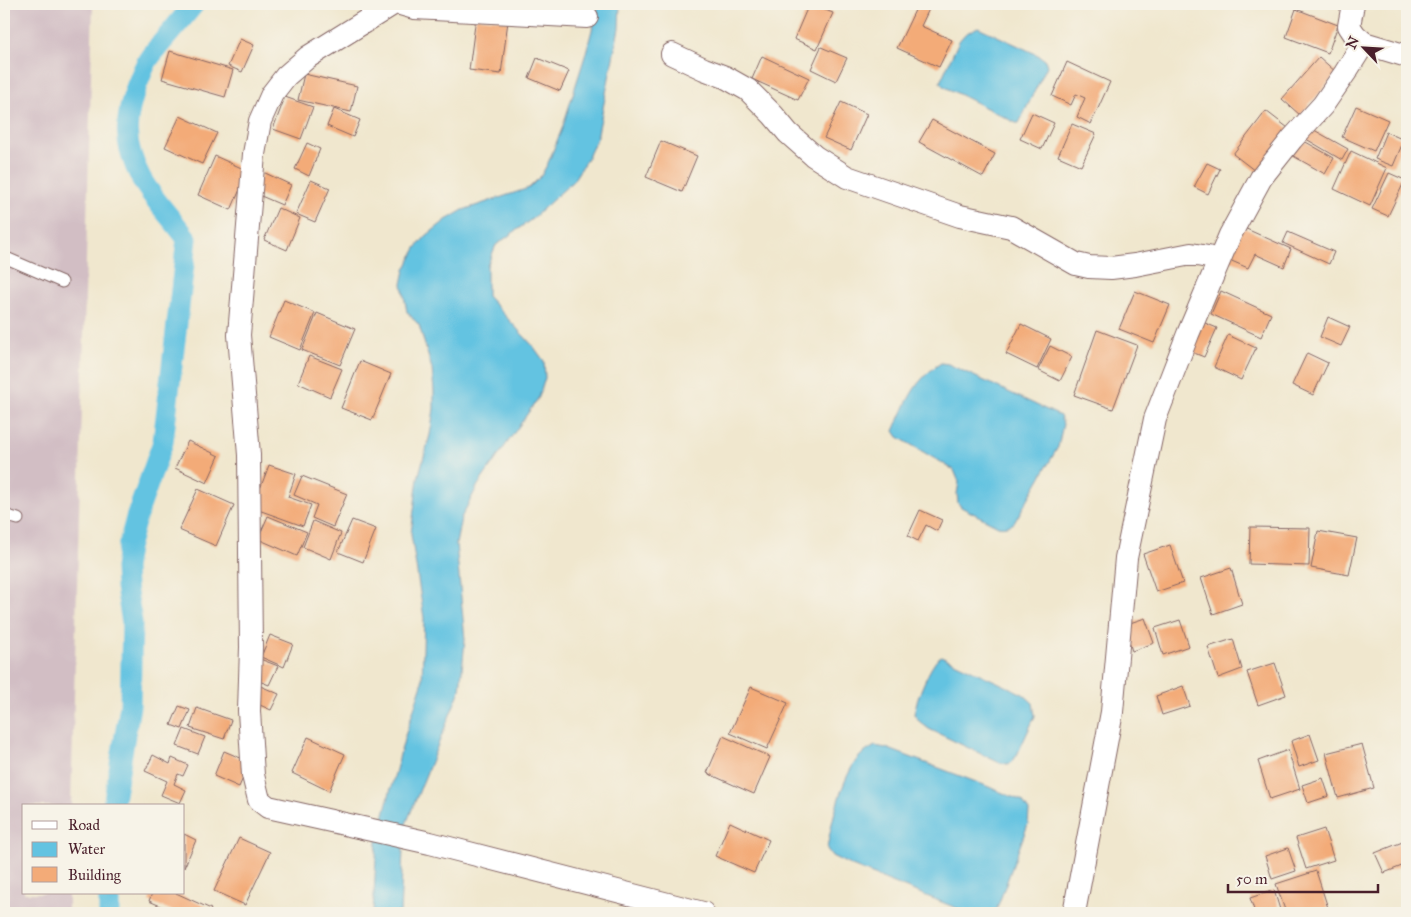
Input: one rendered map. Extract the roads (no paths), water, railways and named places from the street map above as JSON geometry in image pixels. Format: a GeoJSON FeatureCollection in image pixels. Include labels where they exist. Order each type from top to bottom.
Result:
{"type":"FeatureCollection","features":[{"type":"Feature","properties":{"kind":"street"},"geometry":{"type":"LineString","coordinates":[[393,4],[308,56],[286,76],[272,94],[260,121],[254,154],[239,335],[248,455],[251,647],[249,711],[253,775],[259,800],[268,807],[430,844],[703,913]]}},
{"type":"Feature","properties":{"kind":"street"},"geometry":{"type":"LineString","coordinates":[[400,4],[414,8],[587,17]]}},
{"type":"Feature","properties":{"kind":"street"},"geometry":{"type":"LineString","coordinates":[[1353,4],[1349,26],[1355,35],[1364,43],[1407,56]]}},
{"type":"Feature","properties":{"kind":"street"},"geometry":{"type":"LineString","coordinates":[[1074,913],[1112,712],[1126,558],[1155,419],[1218,262],[1230,235],[1261,178],[1292,139],[1323,105],[1364,43]]}},
{"type":"Feature","properties":{"kind":"street"},"geometry":{"type":"LineString","coordinates":[[672,54],[725,77],[748,90],[814,156],[847,176],[960,216],[1011,227],[1076,264],[1089,267],[1111,268],[1190,254],[1208,257],[1218,262]]}},
{"type":"Feature","properties":{"kind":"lane"},"geometry":{"type":"LineString","coordinates":[[4,258],[62,282]]}},
{"type":"Feature","properties":{"kind":"lane"},"geometry":{"type":"LineString","coordinates":[[4,514],[18,519]]}},
{"type":"Feature","properties":{"kind":"water"},"geometry":{"type":"Polygon","coordinates":[[[599,4],[620,4],[619,28],[597,138],[573,181],[532,219],[496,245],[487,266],[487,296],[533,346],[544,361],[545,378],[539,397],[478,485],[461,518],[456,544],[465,640],[460,690],[404,829],[400,913],[373,913],[377,840],[405,736],[422,684],[424,618],[411,534],[418,478],[430,435],[434,409],[434,391],[432,369],[419,325],[407,312],[402,284],[405,270],[416,248],[426,236],[446,220],[463,210],[529,188],[541,176],[562,129],[599,4]]]}},
{"type":"Feature","properties":{"kind":"water"},"geometry":{"type":"Polygon","coordinates":[[[978,27],[1045,60],[1047,66],[1019,123],[943,86],[940,82],[959,41],[965,34],[978,27]]]}},
{"type":"Feature","properties":{"kind":"water"},"geometry":{"type":"Polygon","coordinates":[[[941,363],[948,364],[1060,416],[1063,424],[1058,447],[1014,523],[1010,525],[998,526],[961,507],[958,503],[957,494],[959,482],[954,470],[898,437],[894,431],[907,401],[917,385],[931,370],[941,363]]]}},
{"type":"Feature","properties":{"kind":"water"},"geometry":{"type":"Polygon","coordinates":[[[941,656],[1023,694],[1033,703],[1035,716],[1012,762],[1008,764],[1000,763],[929,729],[914,714],[924,683],[932,666],[941,656]]]}},
{"type":"Feature","properties":{"kind":"water"},"geometry":{"type":"Polygon","coordinates":[[[875,746],[886,748],[1022,801],[1029,811],[1028,824],[994,913],[969,913],[852,866],[832,856],[827,849],[834,814],[847,776],[859,757],[875,746]]]}},
{"type":"Feature","properties":{"kind":"waterway"},"geometry":{"type":"LineString","coordinates":[[113,804],[130,706],[132,622],[125,568],[136,518],[163,442],[187,239],[151,194],[141,178],[128,143],[128,121],[137,85],[148,60],[194,4]]}},
{"type":"Feature","properties":{"kind":"waterway"},"geometry":{"type":"LineString","coordinates":[[109,894],[109,913]]}}]}
